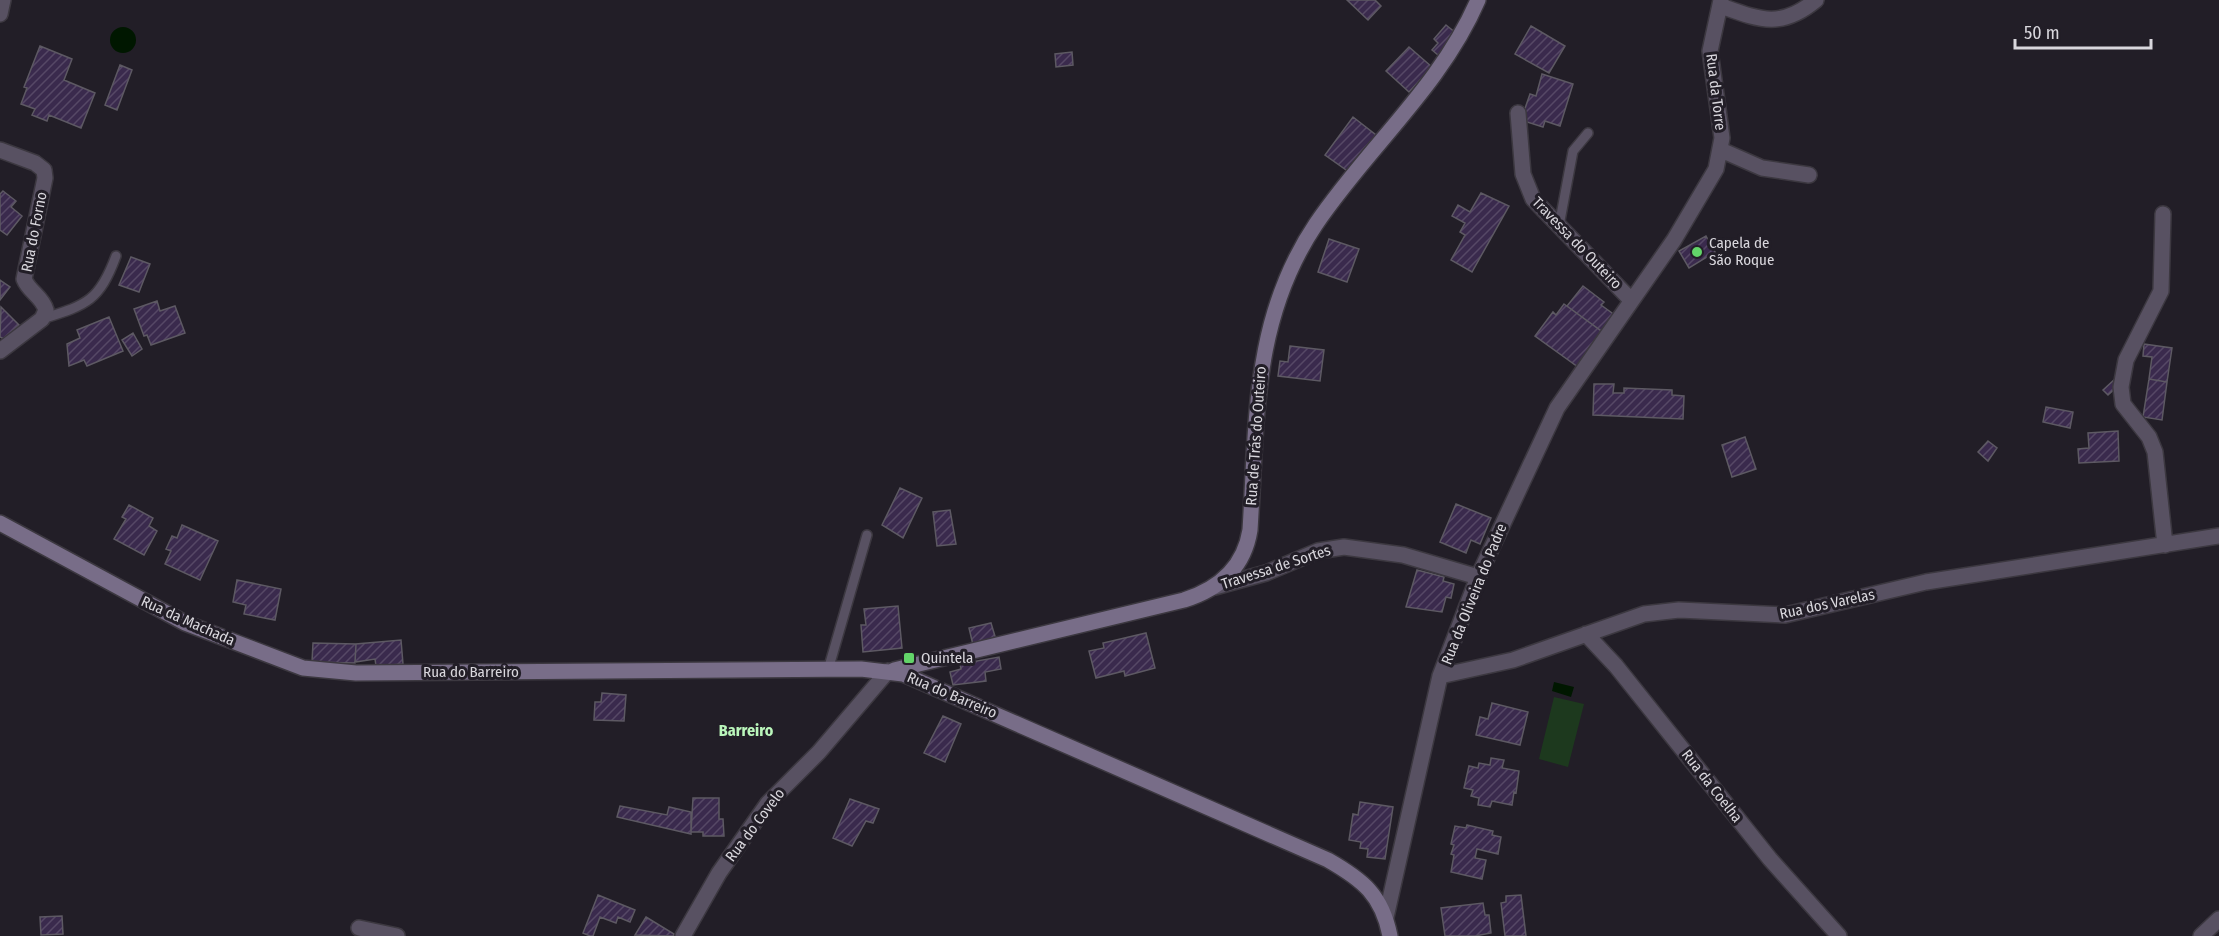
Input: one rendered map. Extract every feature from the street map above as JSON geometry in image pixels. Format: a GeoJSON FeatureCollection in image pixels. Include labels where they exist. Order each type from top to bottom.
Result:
{"type":"FeatureCollection","features":[{"type":"Feature","properties":{"kind":"street"},"geometry":{"type":"LineString","coordinates":[[0,14],[3,0]]}},
{"type":"Feature","properties":{"kind":"street","name":"Rua de Trás do Outeiro"},"geometry":{"type":"LineString","coordinates":[[888,671],[1174,603],[1215,587],[1234,570],[1248,540],[1260,368],[1273,312],[1291,270],[1326,210],[1442,67],[1459,40],[1478,0]]}},
{"type":"Feature","properties":{"kind":"street"},"geometry":{"type":"LineString","coordinates":[[1721,3],[1759,19],[1778,20],[1799,13],[1816,0]]}},
{"type":"Feature","properties":{"kind":"street","name":"Rua da Torre"},"geometry":{"type":"LineString","coordinates":[[1721,3],[1711,42],[1710,61],[1722,138],[1721,150]]}},
{"type":"Feature","properties":{"kind":"street","name":"Travessa do Outeiro"},"geometry":{"type":"LineString","coordinates":[[1518,113],[1526,187],[1533,199],[1631,300]]}},
{"type":"Feature","properties":{"kind":"street","name":"Rua do Forno"},"geometry":{"type":"LineString","coordinates":[[0,150],[35,163],[44,170],[45,178],[24,279],[44,305],[46,310],[42,319]]}},
{"type":"Feature","properties":{"kind":"street"},"geometry":{"type":"LineString","coordinates":[[1721,150],[1762,168],[1809,175]]}},
{"type":"Feature","properties":{"kind":"street","name":"Rua da Oliveira do Padre"},"geometry":{"type":"LineString","coordinates":[[1386,917],[1440,676],[1478,577],[1551,419],[1674,240],[1716,169],[1721,150]]}},
{"type":"Feature","properties":{"kind":"street"},"geometry":{"type":"LineString","coordinates":[[2163,214],[2162,283],[2159,300],[2126,360],[2121,387],[2123,404],[2149,437],[2155,452],[2165,545]]}},
{"type":"Feature","properties":{"kind":"street"},"geometry":{"type":"LineString","coordinates":[[0,351],[42,319]]}},
{"type":"Feature","properties":{"kind":"street","name":"Rua da Machada"},"geometry":{"type":"LineString","coordinates":[[0,523],[185,623],[303,668],[356,673]]}},
{"type":"Feature","properties":{"kind":"street","name":"Rua dos Varelas"},"geometry":{"type":"LineString","coordinates":[[1440,676],[1514,660],[1628,618],[1663,611],[1768,615],[1803,612],[1926,582],[2219,536]]}},
{"type":"Feature","properties":{"kind":"street","name":"Travessa de Sortes"},"geometry":{"type":"LineString","coordinates":[[1215,587],[1273,571],[1318,551],[1344,547],[1403,555],[1478,577]]}},
{"type":"Feature","properties":{"kind":"street","name":"Rua da Coelha"},"geometry":{"type":"LineString","coordinates":[[1586,634],[1630,684],[1770,859],[1839,936]]}},
{"type":"Feature","properties":{"kind":"street","name":"Rua do Barreiro"},"geometry":{"type":"LineString","coordinates":[[356,673],[888,671],[926,683],[1328,860],[1363,883],[1377,897],[1386,917],[1390,936]]}},
{"type":"Feature","properties":{"kind":"street","name":"Rua do Covelo"},"geometry":{"type":"LineString","coordinates":[[683,936],[719,873],[768,803],[819,752],[888,671]]}},
{"type":"Feature","properties":{"kind":"street"},"geometry":{"type":"LineString","coordinates":[[2201,936],[2219,919]]}},
{"type":"Feature","properties":{"kind":"street"},"geometry":{"type":"LineString","coordinates":[[359,928],[397,936]]}},
{"type":"Feature","properties":{"kind":"lane"},"geometry":{"type":"LineString","coordinates":[[1559,226],[1573,151],[1588,133]]}},
{"type":"Feature","properties":{"kind":"lane"},"geometry":{"type":"LineString","coordinates":[[42,319],[75,309],[94,299],[107,280],[116,256]]}},
{"type":"Feature","properties":{"kind":"lane"},"geometry":{"type":"LineString","coordinates":[[828,670],[867,535]]}},
{"type":"Feature","properties":{"kind":"shaded area"},"geometry":{"type":"Polygon","coordinates":[[[123,27],[132,31],[136,40],[132,49],[123,53],[114,49],[110,40],[114,31],[123,27]]]}},
{"type":"Feature","properties":{"kind":"shaded area"},"geometry":{"type":"Polygon","coordinates":[[[1554,682],[1574,687],[1571,697],[1552,691],[1554,682]]]}},
{"type":"Feature","properties":{"kind":"shaded area"},"geometry":{"type":"Polygon","coordinates":[[[1554,697],[1584,704],[1568,767],[1539,759],[1554,697]]]}},
{"type":"Feature","properties":{"kind":"building"},"geometry":{"type":"Polygon","coordinates":[[[1347,0],[1375,0],[1381,6],[1368,20],[1347,0]]]}},
{"type":"Feature","properties":{"kind":"building"},"geometry":{"type":"Polygon","coordinates":[[[1446,25],[1456,33],[1438,55],[1432,50],[1438,43],[1434,39],[1446,25]]]}},
{"type":"Feature","properties":{"kind":"building"},"geometry":{"type":"Polygon","coordinates":[[[1531,26],[1565,46],[1549,73],[1515,54],[1531,26]]]}},
{"type":"Feature","properties":{"kind":"building"},"geometry":{"type":"Polygon","coordinates":[[[40,46],[72,59],[64,80],[95,93],[81,128],[49,115],[47,121],[32,115],[35,109],[21,104],[27,88],[24,87],[40,46]]]}},
{"type":"Feature","properties":{"kind":"building"},"geometry":{"type":"Polygon","coordinates":[[[1409,47],[1432,67],[1409,92],[1386,71],[1409,47]]]}},
{"type":"Feature","properties":{"kind":"building"},"geometry":{"type":"Polygon","coordinates":[[[1072,52],[1073,65],[1056,67],[1055,54],[1072,52]]]}},
{"type":"Feature","properties":{"kind":"building"},"geometry":{"type":"Polygon","coordinates":[[[120,65],[132,70],[117,110],[105,105],[120,65]]]}},
{"type":"Feature","properties":{"kind":"building"},"geometry":{"type":"Polygon","coordinates":[[[1542,74],[1573,84],[1560,126],[1545,121],[1543,127],[1521,120],[1530,94],[1536,96],[1542,74]]]}},
{"type":"Feature","properties":{"kind":"building"},"geometry":{"type":"Polygon","coordinates":[[[1353,117],[1376,135],[1349,172],[1325,155],[1353,117]]]}},
{"type":"Feature","properties":{"kind":"building"},"geometry":{"type":"Polygon","coordinates":[[[3,191],[16,201],[11,207],[22,216],[7,235],[0,230],[0,194],[3,191]]]}},
{"type":"Feature","properties":{"kind":"building"},"geometry":{"type":"Polygon","coordinates":[[[1481,193],[1509,206],[1472,272],[1451,260],[1465,235],[1460,232],[1465,223],[1452,216],[1458,205],[1470,212],[1481,193]]]}},
{"type":"Feature","properties":{"kind":"building","name":"Capela de São Roque"},"geometry":{"type":"Polygon","coordinates":[[[1706,236],[1715,252],[1689,268],[1679,251],[1706,236]]]}},
{"type":"Feature","properties":{"kind":"building"},"geometry":{"type":"Polygon","coordinates":[[[1329,239],[1359,249],[1347,282],[1318,272],[1329,239]]]}},
{"type":"Feature","properties":{"kind":"building"},"geometry":{"type":"Polygon","coordinates":[[[131,257],[150,264],[139,292],[119,285],[131,257]]]}},
{"type":"Feature","properties":{"kind":"building"},"geometry":{"type":"Polygon","coordinates":[[[0,280],[10,287],[0,300],[0,280]]]}},
{"type":"Feature","properties":{"kind":"building"},"geometry":{"type":"Polygon","coordinates":[[[1583,286],[1604,302],[1601,305],[1616,316],[1604,333],[1567,306],[1583,286]]]}},
{"type":"Feature","properties":{"kind":"building"},"geometry":{"type":"Polygon","coordinates":[[[157,301],[160,311],[175,306],[185,333],[151,345],[147,335],[144,336],[134,309],[157,301]]]}},
{"type":"Feature","properties":{"kind":"building"},"geometry":{"type":"Polygon","coordinates":[[[1564,304],[1604,333],[1578,367],[1535,336],[1553,312],[1556,315],[1564,304]]]}},
{"type":"Feature","properties":{"kind":"building"},"geometry":{"type":"Polygon","coordinates":[[[1,307],[19,325],[4,339],[0,337],[1,307]]]}},
{"type":"Feature","properties":{"kind":"building"},"geometry":{"type":"Polygon","coordinates":[[[109,317],[123,351],[87,366],[84,360],[69,366],[67,344],[80,338],[77,330],[109,317]]]}},
{"type":"Feature","properties":{"kind":"building"},"geometry":{"type":"Polygon","coordinates":[[[133,333],[142,349],[132,356],[122,340],[133,333]]]}},
{"type":"Feature","properties":{"kind":"building"},"geometry":{"type":"Polygon","coordinates":[[[2144,344],[2172,348],[2167,382],[2149,379],[2152,357],[2143,356],[2144,344]]]}},
{"type":"Feature","properties":{"kind":"building"},"geometry":{"type":"Polygon","coordinates":[[[1290,346],[1324,350],[1320,381],[1278,376],[1280,361],[1288,362],[1290,346]]]}},
{"type":"Feature","properties":{"kind":"building"},"geometry":{"type":"Polygon","coordinates":[[[2115,379],[2120,384],[2108,395],[2103,390],[2115,379]]]}},
{"type":"Feature","properties":{"kind":"building"},"geometry":{"type":"Polygon","coordinates":[[[2149,379],[2167,382],[2162,420],[2143,417],[2149,379]]]}},
{"type":"Feature","properties":{"kind":"building"},"geometry":{"type":"Polygon","coordinates":[[[1594,384],[1614,384],[1613,393],[1624,393],[1624,388],[1672,390],[1672,395],[1684,396],[1683,419],[1593,415],[1594,384]]]}},
{"type":"Feature","properties":{"kind":"building"},"geometry":{"type":"Polygon","coordinates":[[[2046,407],[2073,412],[2070,428],[2043,422],[2046,407]]]}},
{"type":"Feature","properties":{"kind":"building"},"geometry":{"type":"Polygon","coordinates":[[[2118,431],[2119,461],[2079,463],[2078,449],[2089,448],[2088,433],[2118,431]]]}},
{"type":"Feature","properties":{"kind":"building"},"geometry":{"type":"Polygon","coordinates":[[[1745,437],[1756,469],[1732,477],[1722,445],[1745,437]]]}},
{"type":"Feature","properties":{"kind":"building"},"geometry":{"type":"Polygon","coordinates":[[[1988,441],[1997,448],[1988,461],[1978,452],[1988,441]]]}},
{"type":"Feature","properties":{"kind":"building"},"geometry":{"type":"Polygon","coordinates":[[[900,488],[922,498],[903,538],[882,525],[900,488]]]}},
{"type":"Feature","properties":{"kind":"building"},"geometry":{"type":"Polygon","coordinates":[[[1456,504],[1491,518],[1480,544],[1471,540],[1466,553],[1440,542],[1456,504]]]}},
{"type":"Feature","properties":{"kind":"building"},"geometry":{"type":"Polygon","coordinates":[[[129,505],[153,518],[149,526],[157,531],[144,555],[114,539],[126,519],[122,517],[129,505]]]}},
{"type":"Feature","properties":{"kind":"building"},"geometry":{"type":"Polygon","coordinates":[[[950,510],[956,544],[937,546],[933,512],[950,510]]]}},
{"type":"Feature","properties":{"kind":"building"},"geometry":{"type":"Polygon","coordinates":[[[182,525],[218,541],[200,580],[165,564],[171,551],[166,549],[172,536],[177,538],[182,525]]]}},
{"type":"Feature","properties":{"kind":"building"},"geometry":{"type":"Polygon","coordinates":[[[1417,570],[1444,577],[1443,581],[1454,584],[1451,598],[1446,597],[1442,612],[1406,607],[1417,570]]]}},
{"type":"Feature","properties":{"kind":"building"},"geometry":{"type":"Polygon","coordinates":[[[237,580],[281,589],[275,620],[244,614],[246,605],[233,602],[237,580]]]}},
{"type":"Feature","properties":{"kind":"building"},"geometry":{"type":"Polygon","coordinates":[[[898,606],[902,648],[863,652],[861,625],[866,625],[864,609],[898,606]]]}},
{"type":"Feature","properties":{"kind":"building"},"geometry":{"type":"Polygon","coordinates":[[[991,623],[997,643],[974,649],[969,628],[991,623]]]}},
{"type":"Feature","properties":{"kind":"building"},"geometry":{"type":"Polygon","coordinates":[[[1146,633],[1155,668],[1125,676],[1124,671],[1096,678],[1089,651],[1104,648],[1103,643],[1146,633]]]}},
{"type":"Feature","properties":{"kind":"building"},"geometry":{"type":"Polygon","coordinates":[[[401,640],[403,664],[376,666],[375,659],[355,662],[356,644],[401,640]]]}},
{"type":"Feature","properties":{"kind":"building"},"geometry":{"type":"Polygon","coordinates":[[[313,643],[356,644],[355,663],[312,662],[313,643]]]}},
{"type":"Feature","properties":{"kind":"building"},"geometry":{"type":"Polygon","coordinates":[[[999,657],[1001,669],[985,672],[986,681],[953,685],[950,672],[961,669],[960,664],[999,657]]]}},
{"type":"Feature","properties":{"kind":"building"},"geometry":{"type":"Polygon","coordinates":[[[602,693],[626,695],[624,721],[594,720],[595,702],[601,702],[602,693]]]}},
{"type":"Feature","properties":{"kind":"building"},"geometry":{"type":"Polygon","coordinates":[[[1492,703],[1528,712],[1520,745],[1476,735],[1480,717],[1488,719],[1492,703]]]}},
{"type":"Feature","properties":{"kind":"building"},"geometry":{"type":"Polygon","coordinates":[[[943,716],[961,724],[945,762],[924,753],[943,716]]]}},
{"type":"Feature","properties":{"kind":"building"},"geometry":{"type":"Polygon","coordinates":[[[1491,758],[1504,760],[1502,768],[1519,771],[1512,805],[1492,801],[1490,807],[1478,805],[1479,798],[1471,796],[1473,790],[1464,788],[1469,766],[1478,768],[1479,763],[1490,765],[1491,758]]]}},
{"type":"Feature","properties":{"kind":"building"},"geometry":{"type":"Polygon","coordinates":[[[693,798],[719,798],[719,819],[723,819],[724,836],[703,836],[703,832],[691,832],[693,798]]]}},
{"type":"Feature","properties":{"kind":"building"},"geometry":{"type":"Polygon","coordinates":[[[850,799],[879,809],[873,823],[866,821],[852,846],[833,838],[850,799]]]}},
{"type":"Feature","properties":{"kind":"building"},"geometry":{"type":"Polygon","coordinates":[[[1360,802],[1393,807],[1385,859],[1367,857],[1368,849],[1360,848],[1361,842],[1349,840],[1353,814],[1358,815],[1360,802]]]}},
{"type":"Feature","properties":{"kind":"building"},"geometry":{"type":"Polygon","coordinates":[[[620,806],[667,815],[669,807],[691,812],[691,834],[617,817],[620,806]]]}},
{"type":"Feature","properties":{"kind":"building"},"geometry":{"type":"Polygon","coordinates":[[[1467,825],[1493,831],[1492,835],[1501,837],[1498,854],[1477,849],[1475,858],[1486,860],[1482,879],[1451,872],[1454,855],[1451,854],[1454,845],[1451,844],[1455,826],[1466,828],[1467,825]]]}},
{"type":"Feature","properties":{"kind":"building"},"geometry":{"type":"Polygon","coordinates":[[[598,895],[635,910],[630,922],[618,917],[616,923],[600,917],[593,936],[583,933],[598,895]]]}},
{"type":"Feature","properties":{"kind":"building"},"geometry":{"type":"Polygon","coordinates":[[[1521,895],[1526,936],[1505,936],[1501,903],[1506,902],[1506,896],[1521,895]]]}},
{"type":"Feature","properties":{"kind":"building"},"geometry":{"type":"Polygon","coordinates":[[[1483,903],[1485,915],[1489,915],[1491,933],[1475,936],[1445,936],[1441,908],[1483,903]]]}},
{"type":"Feature","properties":{"kind":"building"},"geometry":{"type":"Polygon","coordinates":[[[62,916],[63,934],[41,935],[40,917],[62,916]]]}},
{"type":"Feature","properties":{"kind":"building"},"geometry":{"type":"Polygon","coordinates":[[[646,917],[674,934],[673,936],[635,935],[646,917]]]}},
{"type":"Feature","properties":{"kind":"place","name":"Capela de São Roque"},"geometry":{"type":"Point","coordinates":[1697,252]}},
{"type":"Feature","properties":{"kind":"place","name":"Quintela"},"geometry":{"type":"Point","coordinates":[909,658]}},
{"type":"Feature","properties":{"kind":"district","name":"Barreiro"},"geometry":{"type":"Point","coordinates":[746,730]}}]}
